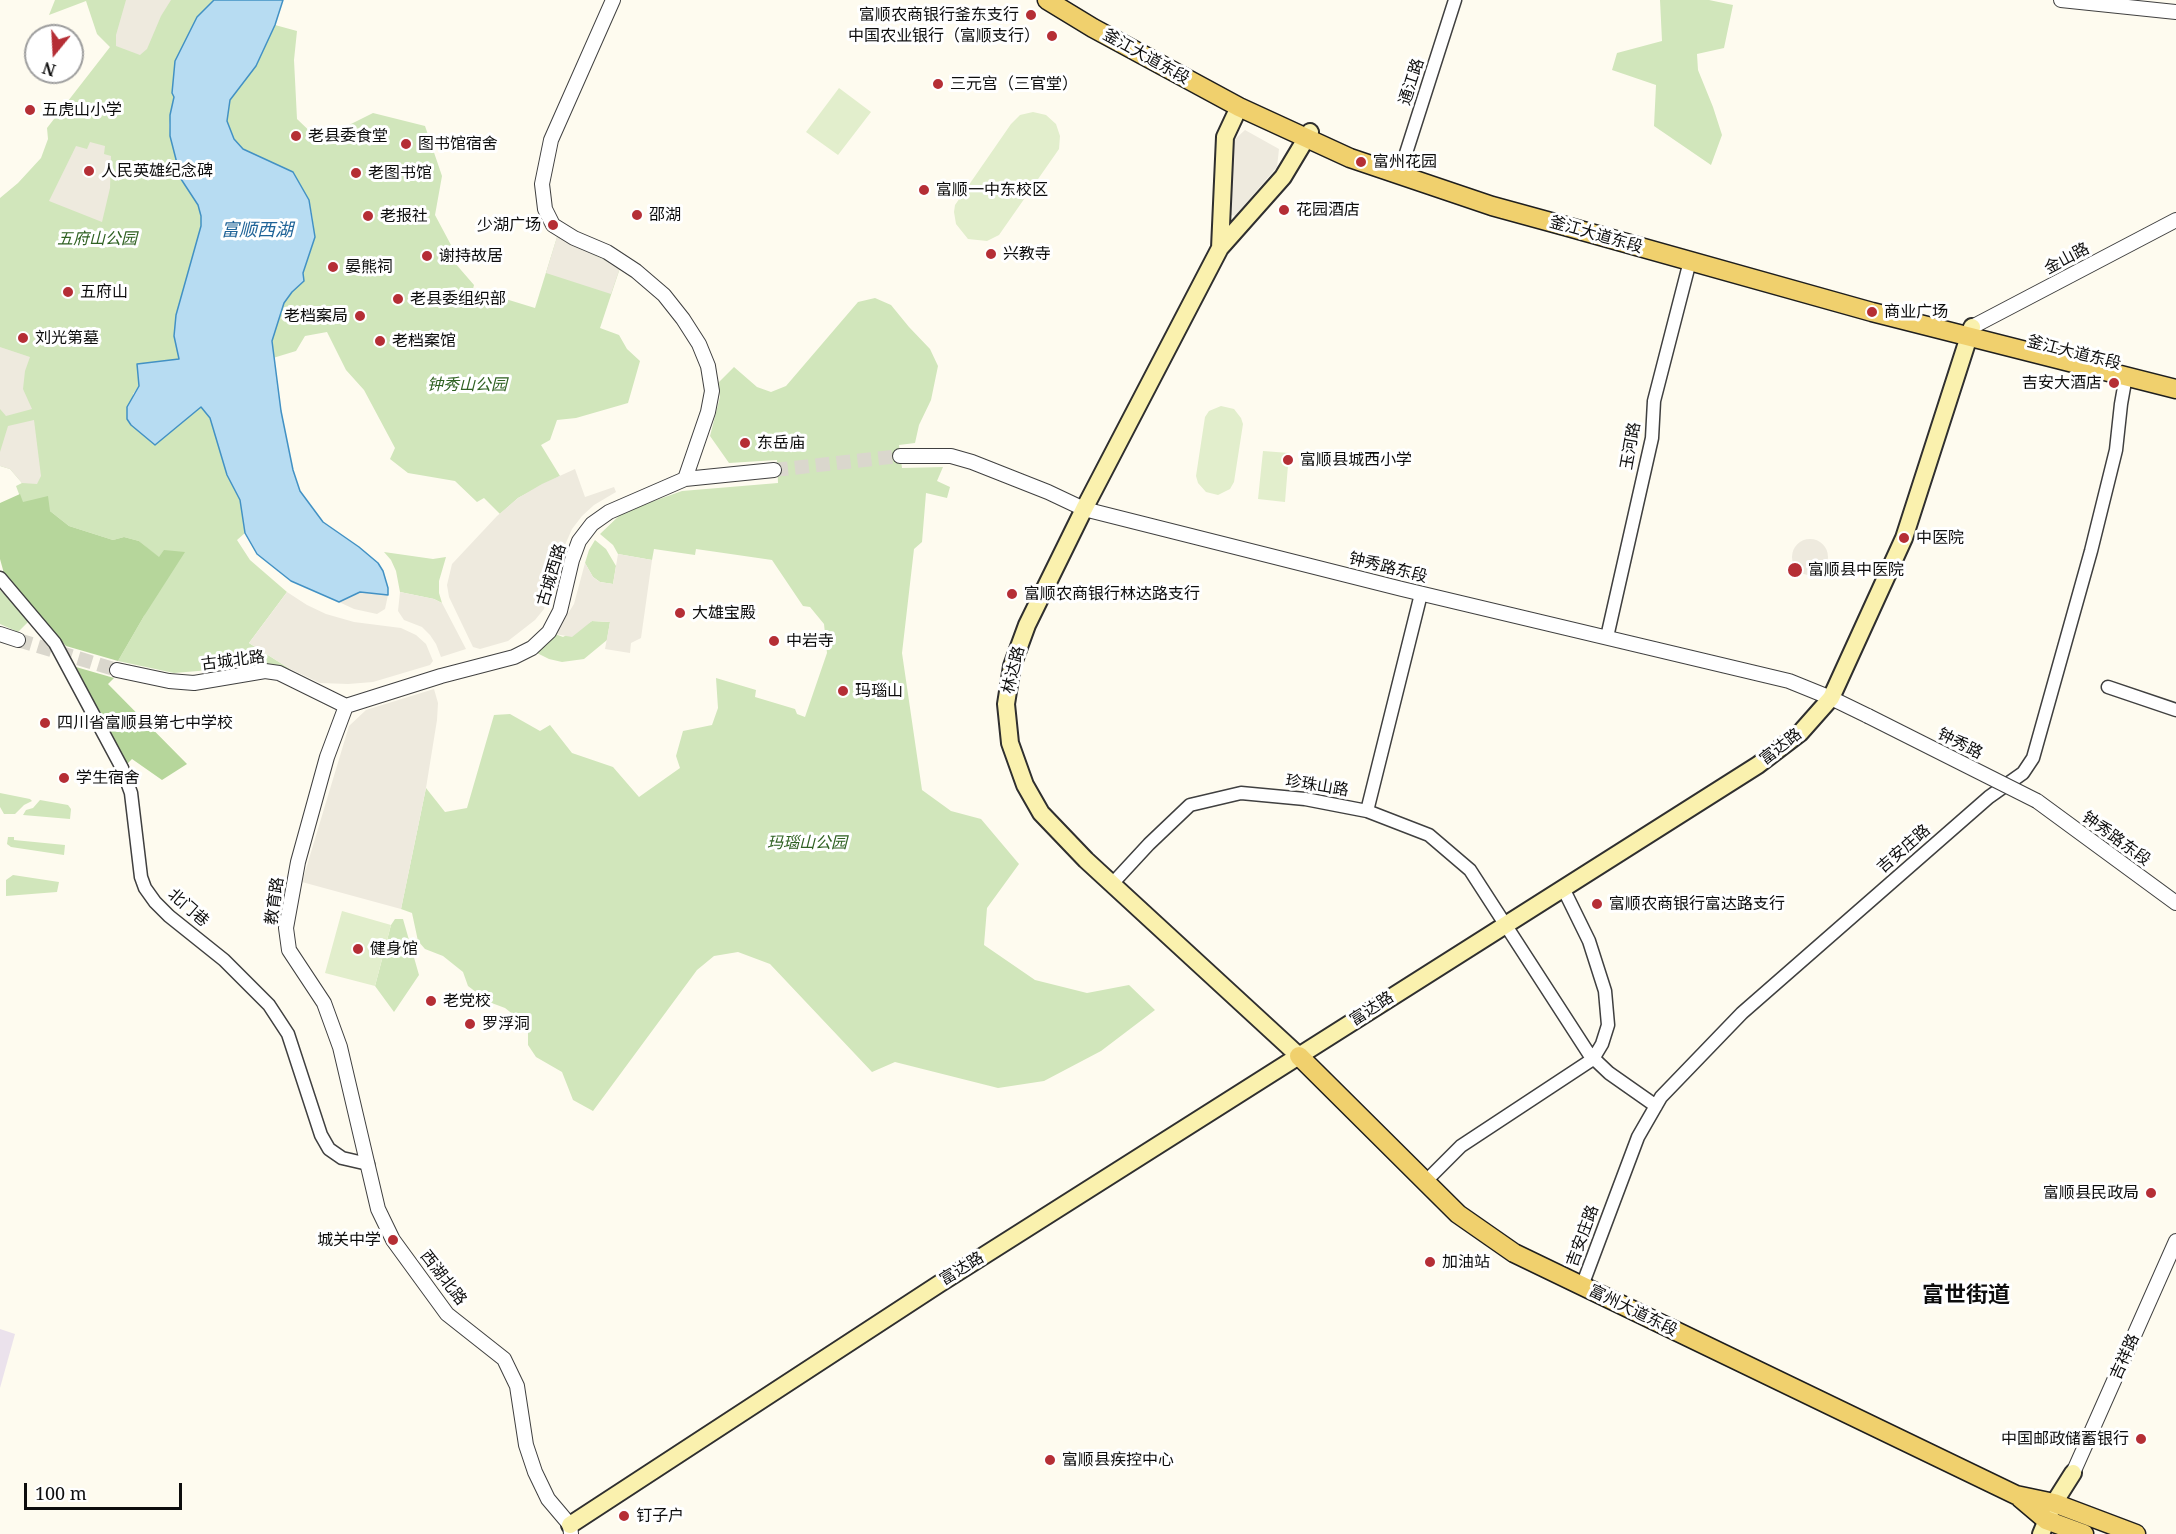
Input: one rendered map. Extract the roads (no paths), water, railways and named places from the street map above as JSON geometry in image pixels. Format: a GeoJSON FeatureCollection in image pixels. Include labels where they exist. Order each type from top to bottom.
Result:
{"type":"FeatureCollection","features":[{"type":"Feature","properties":{"kind":"main road","name":"釜江大道东段"},"geometry":{"type":"LineString","coordinates":[[1047,0],[1239,107],[1308,136]]}},
{"type":"Feature","properties":{"kind":"main road","name":"釜江大道东段"},"geometry":{"type":"LineString","coordinates":[[1061,0],[1350,158],[2176,389]]}},
{"type":"Feature","properties":{"kind":"main road"},"geometry":{"type":"LineString","coordinates":[[1220,248],[1225,137],[1239,107]]}},
{"type":"Feature","properties":{"kind":"main road"},"geometry":{"type":"LineString","coordinates":[[1220,248],[1283,177],[1308,136]]}},
{"type":"Feature","properties":{"kind":"main road","name":"釜江大道东段"},"geometry":{"type":"LineString","coordinates":[[1401,171],[1492,206],[1690,261],[1971,332],[2176,379]]}},
{"type":"Feature","properties":{"kind":"main road","name":"林达路"},"geometry":{"type":"LineString","coordinates":[[1220,248],[1084,509],[1027,625],[1012,666],[1006,704],[1010,743],[1025,785],[1041,813],[1112,885],[1299,1056]]}},
{"type":"Feature","properties":{"kind":"main road","name":"富达路"},"geometry":{"type":"LineString","coordinates":[[571,1530],[939,1284],[1758,765],[1800,734],[1831,698],[1904,538],[1971,332]]}},
{"type":"Feature","properties":{"kind":"main road","name":"富州大道东段"},"geometry":{"type":"LineString","coordinates":[[1299,1056],[1458,1214],[1514,1253],[2016,1495],[2055,1521]]}},
{"type":"Feature","properties":{"kind":"main road","name":"吉祥路"},"geometry":{"type":"LineString","coordinates":[[2055,1521],[2073,1473]]}},
{"type":"Feature","properties":{"kind":"main road"},"geometry":{"type":"LineString","coordinates":[[2055,1521],[2084,1534]]}},
{"type":"Feature","properties":{"kind":"main road"},"geometry":{"type":"LineString","coordinates":[[2055,1521],[2136,1534]]}},
{"type":"Feature","properties":{"kind":"street"},"geometry":{"type":"LineString","coordinates":[[613,0],[551,141],[542,184],[544,209],[553,225],[574,238],[607,252],[636,271],[664,295],[699,344],[708,366],[712,391],[708,412],[685,479]]}},
{"type":"Feature","properties":{"kind":"street","name":"通江路"},"geometry":{"type":"LineString","coordinates":[[1401,171],[1455,0]]}},
{"type":"Feature","properties":{"kind":"street"},"geometry":{"type":"LineString","coordinates":[[2061,0],[2176,12]]}},
{"type":"Feature","properties":{"kind":"street","name":"金山路"},"geometry":{"type":"LineString","coordinates":[[1971,332],[2176,220]]}},
{"type":"Feature","properties":{"kind":"street","name":"玉河路"},"geometry":{"type":"LineString","coordinates":[[1607,637],[1652,438],[1654,401],[1690,261]]}},
{"type":"Feature","properties":{"kind":"street","name":"吉安庄路"},"geometry":{"type":"LineString","coordinates":[[1582,1286],[1638,1137],[1661,1097],[1742,1013],[1989,797],[2023,773],[2033,758],[2094,540],[2116,450],[2126,376]]}},
{"type":"Feature","properties":{"kind":"street","name":"钟秀路东段"},"geometry":{"type":"LineString","coordinates":[[900,456],[951,456],[1048,492],[1084,509],[1421,594],[1789,681],[1869,716]]}},
{"type":"Feature","properties":{"kind":"street","name":"古城西路"},"geometry":{"type":"LineString","coordinates":[[346,706],[441,676],[514,657],[532,648],[549,632],[560,611],[579,541],[592,524],[609,512],[685,479],[774,470]]}},
{"type":"Feature","properties":{"kind":"street","name":"北门巷"},"geometry":{"type":"LineString","coordinates":[[0,578],[55,643],[122,768],[131,793],[135,814],[141,877],[150,895],[169,916],[224,960],[269,1005],[288,1034],[321,1135],[329,1149],[342,1158],[368,1164]]}},
{"type":"Feature","properties":{"kind":"street"},"geometry":{"type":"LineString","coordinates":[[1367,811],[1421,594]]}},
{"type":"Feature","properties":{"kind":"street"},"geometry":{"type":"LineString","coordinates":[[0,634],[18,640]]}},
{"type":"Feature","properties":{"kind":"street","name":"古城北路"},"geometry":{"type":"LineString","coordinates":[[117,670],[169,681],[194,683],[265,671],[279,672],[346,706]]}},
{"type":"Feature","properties":{"kind":"street"},"geometry":{"type":"LineString","coordinates":[[2108,687],[2176,710]]}},
{"type":"Feature","properties":{"kind":"street","name":"教育路"},"geometry":{"type":"LineString","coordinates":[[346,706],[327,757],[310,816],[298,862],[286,928],[289,950],[324,1003],[340,1047],[368,1164]]}},
{"type":"Feature","properties":{"kind":"street","name":"钟秀路"},"geometry":{"type":"LineString","coordinates":[[1869,716],[2037,801]]}},
{"type":"Feature","properties":{"kind":"street","name":"珍珠山路"},"geometry":{"type":"LineString","coordinates":[[1112,885],[1149,844],[1190,805],[1241,793],[1305,800],[1367,811],[1429,835],[1470,870],[1593,1059],[1656,1106]]}},
{"type":"Feature","properties":{"kind":"street","name":"钟秀路东段"},"geometry":{"type":"LineString","coordinates":[[2037,801],[2176,903]]}},
{"type":"Feature","properties":{"kind":"street"},"geometry":{"type":"LineString","coordinates":[[1425,1182],[1461,1146],[1593,1059],[1602,1044],[1608,1025],[1605,991],[1589,941],[1563,888]]}},
{"type":"Feature","properties":{"kind":"street","name":"西湖北路"},"geometry":{"type":"LineString","coordinates":[[368,1164],[378,1209],[393,1240],[447,1314],[504,1359],[517,1386],[526,1444],[535,1472],[548,1498],[571,1530]]}},
{"type":"Feature","properties":{"kind":"street","name":"吉祥路"},"geometry":{"type":"LineString","coordinates":[[2073,1473],[2176,1241]]}},
{"type":"Feature","properties":{"kind":"water","name":"富顺西湖"},"geometry":{"type":"Polygon","coordinates":[[[214,0],[283,0],[275,25],[256,66],[230,100],[227,121],[234,139],[243,149],[293,172],[309,200],[315,237],[303,273],[304,281],[284,303],[272,341],[281,411],[293,470],[300,491],[323,522],[378,563],[383,571],[388,595],[360,592],[339,602],[291,581],[257,554],[245,533],[240,500],[227,475],[210,418],[201,407],[155,445],[127,419],[127,407],[139,386],[137,364],[179,359],[174,336],[176,315],[201,226],[201,216],[198,205],[181,179],[170,136],[175,61],[197,17],[214,0]]]}},
{"type":"Feature","properties":{"kind":"tunnel"},"geometry":{"type":"LineString","coordinates":[[774,470],[900,456]]}},
{"type":"Feature","properties":{"kind":"tunnel"},"geometry":{"type":"LineString","coordinates":[[18,640],[117,670]]}},
{"type":"Feature","properties":{"kind":"place","name":"富顺农商银行釜东支行"},"geometry":{"type":"Point","coordinates":[1031,15]}},
{"type":"Feature","properties":{"kind":"place","name":"中国农业银行（富顺支行）"},"geometry":{"type":"Point","coordinates":[1052,36]}},
{"type":"Feature","properties":{"kind":"place","name":"三元宫（三官堂）"},"geometry":{"type":"Point","coordinates":[938,84]}},
{"type":"Feature","properties":{"kind":"place","name":"五虎山小学"},"geometry":{"type":"Point","coordinates":[30,110]}},
{"type":"Feature","properties":{"kind":"place","name":"老县委食堂"},"geometry":{"type":"Point","coordinates":[296,136]}},
{"type":"Feature","properties":{"kind":"place","name":"图书馆宿舍"},"geometry":{"type":"Point","coordinates":[406,144]}},
{"type":"Feature","properties":{"kind":"place","name":"富州花园"},"geometry":{"type":"Point","coordinates":[1361,162]}},
{"type":"Feature","properties":{"kind":"place","name":"人民英雄纪念碑"},"geometry":{"type":"Point","coordinates":[89,171]}},
{"type":"Feature","properties":{"kind":"place","name":"老图书馆"},"geometry":{"type":"Point","coordinates":[356,173]}},
{"type":"Feature","properties":{"kind":"place","name":"富顺一中东校区"},"geometry":{"type":"Point","coordinates":[924,190]}},
{"type":"Feature","properties":{"kind":"place","name":"花园酒店"},"geometry":{"type":"Point","coordinates":[1284,210]}},
{"type":"Feature","properties":{"kind":"place","name":"邵湖"},"geometry":{"type":"Point","coordinates":[637,215]}},
{"type":"Feature","properties":{"kind":"place","name":"老报社"},"geometry":{"type":"Point","coordinates":[368,216]}},
{"type":"Feature","properties":{"kind":"place","name":"少湖广场"},"geometry":{"type":"Point","coordinates":[553,225]}},
{"type":"Feature","properties":{"kind":"place","name":"兴教寺"},"geometry":{"type":"Point","coordinates":[991,254]}},
{"type":"Feature","properties":{"kind":"place","name":"谢持故居"},"geometry":{"type":"Point","coordinates":[427,256]}},
{"type":"Feature","properties":{"kind":"place","name":"晏熊祠"},"geometry":{"type":"Point","coordinates":[333,267]}},
{"type":"Feature","properties":{"kind":"place","name":"五府山"},"geometry":{"type":"Point","coordinates":[68,292]}},
{"type":"Feature","properties":{"kind":"place","name":"老县委组织部"},"geometry":{"type":"Point","coordinates":[398,299]}},
{"type":"Feature","properties":{"kind":"place","name":"商业广场"},"geometry":{"type":"Point","coordinates":[1872,312]}},
{"type":"Feature","properties":{"kind":"place","name":"老档案局"},"geometry":{"type":"Point","coordinates":[360,316]}},
{"type":"Feature","properties":{"kind":"place","name":"刘光第墓"},"geometry":{"type":"Point","coordinates":[23,338]}},
{"type":"Feature","properties":{"kind":"place","name":"老档案馆"},"geometry":{"type":"Point","coordinates":[380,341]}},
{"type":"Feature","properties":{"kind":"place","name":"吉安大酒店"},"geometry":{"type":"Point","coordinates":[2114,383]}},
{"type":"Feature","properties":{"kind":"place","name":"东岳庙"},"geometry":{"type":"Point","coordinates":[745,443]}},
{"type":"Feature","properties":{"kind":"place","name":"富顺县城西小学"},"geometry":{"type":"Point","coordinates":[1288,460]}},
{"type":"Feature","properties":{"kind":"place","name":"中医院"},"geometry":{"type":"Point","coordinates":[1904,538]}},
{"type":"Feature","properties":{"kind":"place","name":"富顺县中医院"},"geometry":{"type":"Point","coordinates":[1795,570]}},
{"type":"Feature","properties":{"kind":"place","name":"富顺农商银行林达路支行"},"geometry":{"type":"Point","coordinates":[1012,594]}},
{"type":"Feature","properties":{"kind":"place","name":"大雄宝殿"},"geometry":{"type":"Point","coordinates":[680,613]}},
{"type":"Feature","properties":{"kind":"place","name":"中岩寺"},"geometry":{"type":"Point","coordinates":[774,641]}},
{"type":"Feature","properties":{"kind":"place","name":"玛瑙山"},"geometry":{"type":"Point","coordinates":[843,691]}},
{"type":"Feature","properties":{"kind":"place","name":"四川省富顺县第七中学校"},"geometry":{"type":"Point","coordinates":[45,723]}},
{"type":"Feature","properties":{"kind":"place","name":"学生宿舍"},"geometry":{"type":"Point","coordinates":[64,778]}},
{"type":"Feature","properties":{"kind":"place","name":"富顺农商银行富达路支行"},"geometry":{"type":"Point","coordinates":[1597,904]}},
{"type":"Feature","properties":{"kind":"place","name":"健身馆"},"geometry":{"type":"Point","coordinates":[358,949]}},
{"type":"Feature","properties":{"kind":"place","name":"老党校"},"geometry":{"type":"Point","coordinates":[431,1001]}},
{"type":"Feature","properties":{"kind":"place","name":"罗浮洞"},"geometry":{"type":"Point","coordinates":[470,1024]}},
{"type":"Feature","properties":{"kind":"place","name":"富顺县民政局"},"geometry":{"type":"Point","coordinates":[2151,1193]}},
{"type":"Feature","properties":{"kind":"place","name":"城关中学"},"geometry":{"type":"Point","coordinates":[393,1240]}},
{"type":"Feature","properties":{"kind":"place","name":"加油站"},"geometry":{"type":"Point","coordinates":[1430,1262]}},
{"type":"Feature","properties":{"kind":"place","name":"中国邮政储蓄银行"},"geometry":{"type":"Point","coordinates":[2141,1439]}},
{"type":"Feature","properties":{"kind":"place","name":"富顺县疾控中心"},"geometry":{"type":"Point","coordinates":[1050,1460]}},
{"type":"Feature","properties":{"kind":"place","name":"钉子户"},"geometry":{"type":"Point","coordinates":[624,1516]}},
{"type":"Feature","properties":{"kind":"district","name":"富世街道"},"geometry":{"type":"Point","coordinates":[1966,1296]}},
{"type":"Feature","properties":{"kind":"park label","name":"五府山公园"},"geometry":{"type":"Point","coordinates":[97,239]}},
{"type":"Feature","properties":{"kind":"park label","name":"钟秀山公园"},"geometry":{"type":"Point","coordinates":[467,385]}},
{"type":"Feature","properties":{"kind":"park label","name":"玛瑙山公园"},"geometry":{"type":"Point","coordinates":[807,843]}}]}
